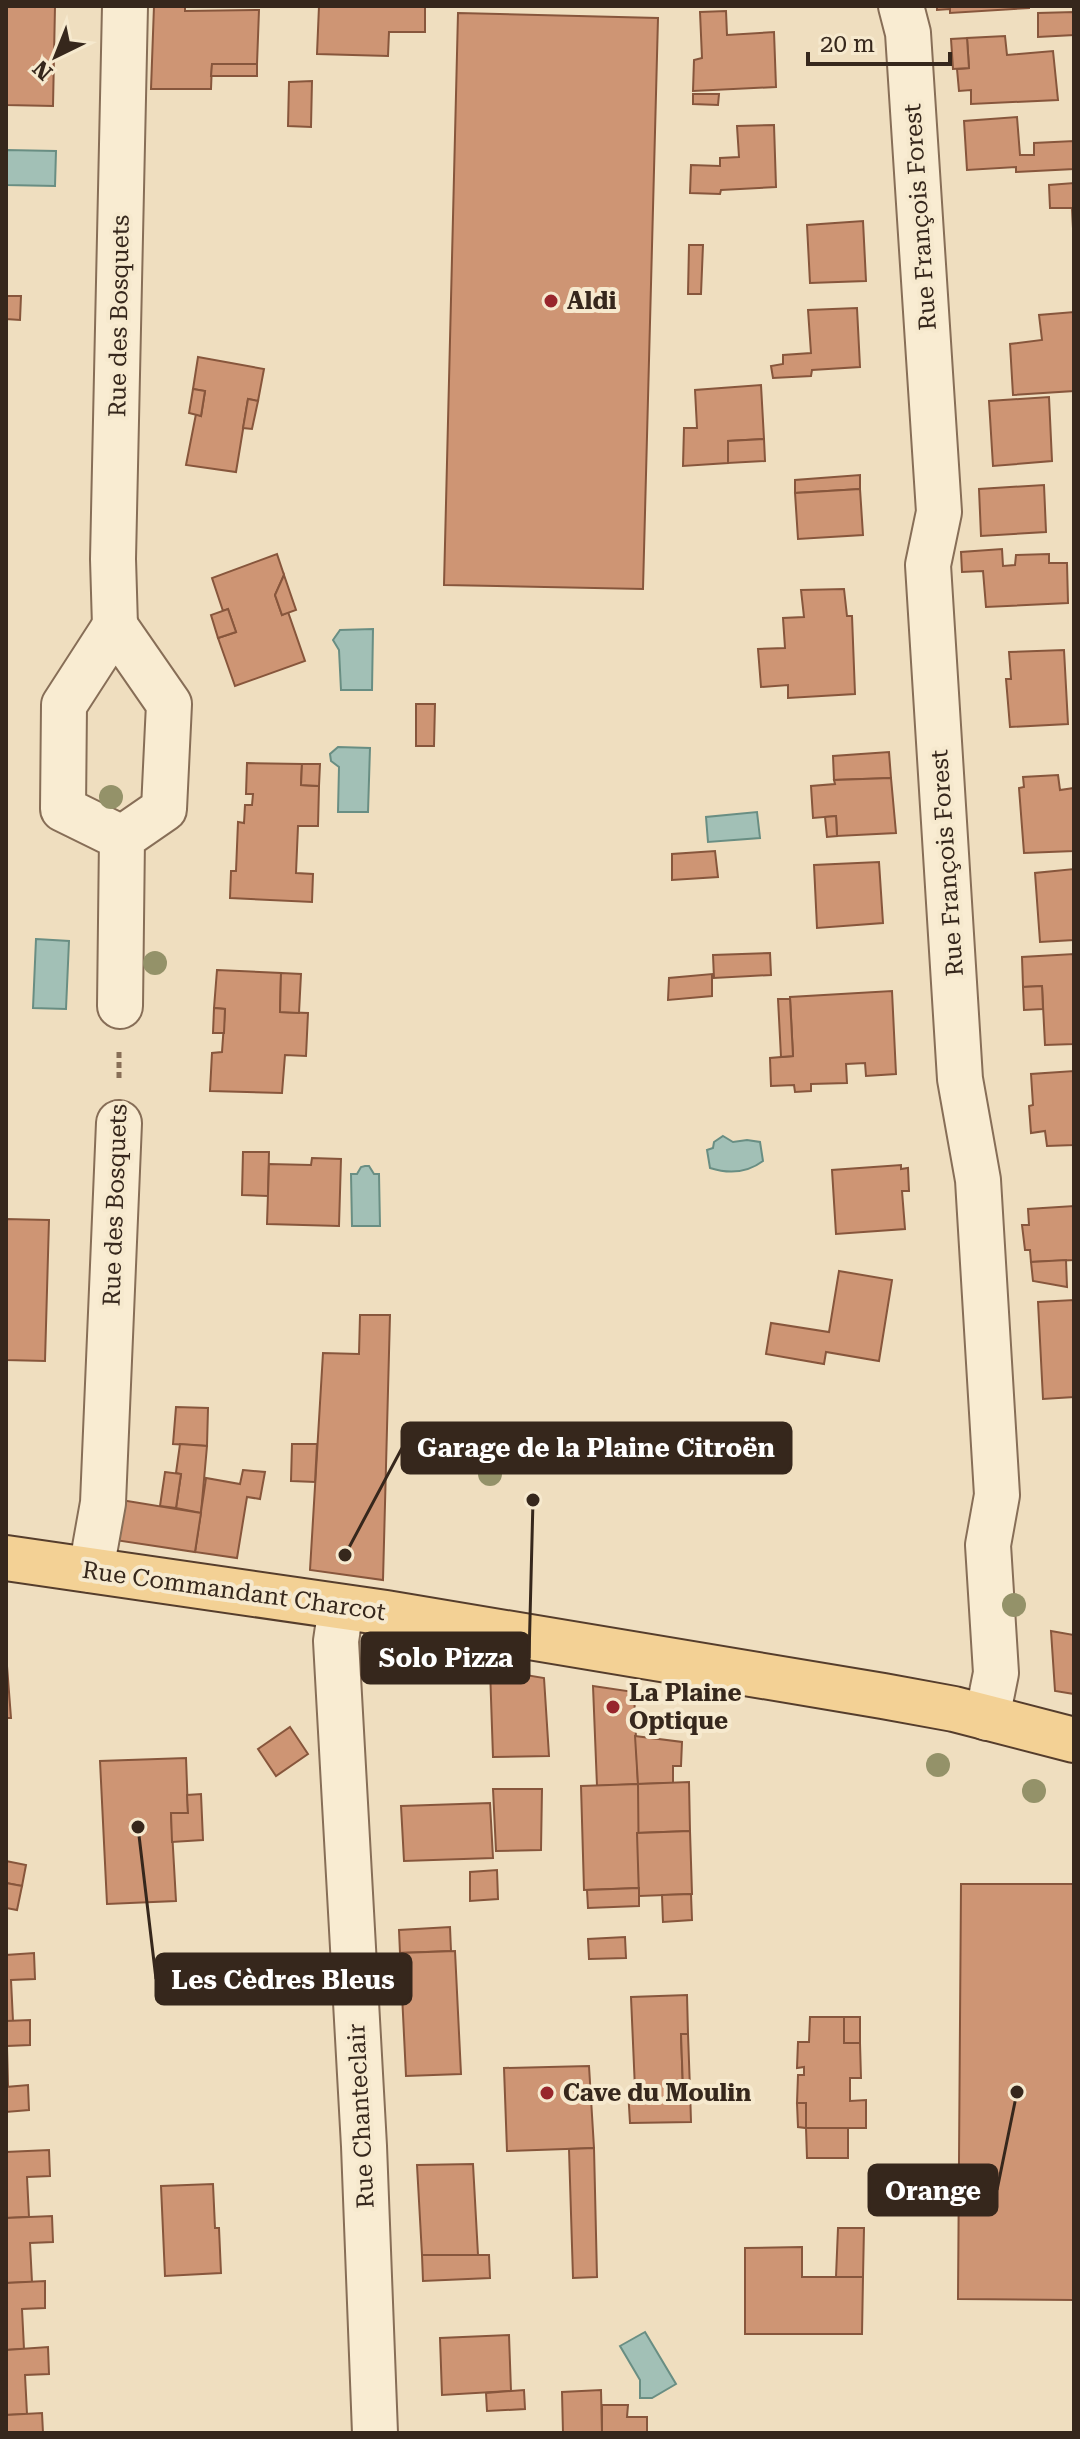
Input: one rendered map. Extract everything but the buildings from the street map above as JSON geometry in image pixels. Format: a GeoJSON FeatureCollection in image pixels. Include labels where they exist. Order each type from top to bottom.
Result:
{"type":"FeatureCollection","features":[{"type":"Feature","properties":{"kind":"main road","name":"Rue Commandant Charcot"},"geometry":{"type":"LineString","coordinates":[[6,1558],[341,1607],[883,1696],[1074,1740]]}},
{"type":"Feature","properties":{"kind":"street","name":"Rue des Bosquets"},"geometry":{"type":"LineString","coordinates":[[115,626],[113,559],[125,6]]}},
{"type":"Feature","properties":{"kind":"street","name":"Rue François Forest"},"geometry":{"type":"LineString","coordinates":[[901,6],[908,33],[939,512],[928,565],[959,1063],[978,1180],[997,1495],[988,1545],[996,1673],[987,1718]]}},
{"type":"Feature","properties":{"kind":"street"},"geometry":{"type":"LineString","coordinates":[[115,626],[169,704],[164,809],[122,838],[63,809],[64,705],[115,626]]}},
{"type":"Feature","properties":{"kind":"street"},"geometry":{"type":"LineString","coordinates":[[120,1006],[122,838]]}},
{"type":"Feature","properties":{"kind":"street","name":"Rue des Bosquets"},"geometry":{"type":"LineString","coordinates":[[91,1570],[103,1503],[119,1123]]}},
{"type":"Feature","properties":{"kind":"street","name":"Rue Chanteclair"},"geometry":{"type":"LineString","coordinates":[[341,1607],[336,1641],[364,2146],[375,2433]]}},
{"type":"Feature","properties":{"kind":"path","name":"Rue des Bosquets"},"geometry":{"type":"LineString","coordinates":[[119,1123],[120,1006]]}},
{"type":"Feature","properties":{"kind":"water"},"geometry":{"type":"Polygon","coordinates":[[[6,150],[56,151],[55,186],[6,185],[6,150]]]}},
{"type":"Feature","properties":{"kind":"water"},"geometry":{"type":"Polygon","coordinates":[[[373,629],[372,690],[341,690],[339,650],[333,640],[340,630],[373,629]]]}},
{"type":"Feature","properties":{"kind":"water"},"geometry":{"type":"Polygon","coordinates":[[[338,747],[370,748],[368,812],[338,812],[339,767],[331,761],[330,754],[338,747]]]}},
{"type":"Feature","properties":{"kind":"water"},"geometry":{"type":"Polygon","coordinates":[[[757,812],[760,838],[708,842],[706,817],[757,812]]]}},
{"type":"Feature","properties":{"kind":"water"},"geometry":{"type":"Polygon","coordinates":[[[36,939],[69,941],[66,1009],[33,1008],[36,939]]]}},
{"type":"Feature","properties":{"kind":"water"},"geometry":{"type":"Polygon","coordinates":[[[723,1136],[733,1142],[760,1142],[763,1161],[738,1171],[710,1168],[707,1150],[713,1148],[714,1142],[723,1136]]]}},
{"type":"Feature","properties":{"kind":"water"},"geometry":{"type":"Polygon","coordinates":[[[369,1166],[374,1174],[379,1174],[380,1226],[352,1226],[351,1174],[357,1174],[361,1167],[369,1166]]]}},
{"type":"Feature","properties":{"kind":"water"},"geometry":{"type":"Polygon","coordinates":[[[645,2332],[676,2384],[652,2398],[640,2398],[640,2380],[620,2346],[645,2332]]]}},
{"type":"Feature","properties":{"kind":"place","name":"Aldi"},"geometry":{"type":"Point","coordinates":[551,301]}},
{"type":"Feature","properties":{"kind":"place","name":"Solo Pizza"},"geometry":{"type":"Point","coordinates":[533,1500]}},
{"type":"Feature","properties":{"kind":"place","name":"Garage de la Plaine Citroën"},"geometry":{"type":"Point","coordinates":[345,1555]}},
{"type":"Feature","properties":{"kind":"place","name":"La Plaine Optique"},"geometry":{"type":"Point","coordinates":[613,1707]}},
{"type":"Feature","properties":{"kind":"place","name":"Les Cèdres Bleus"},"geometry":{"type":"Point","coordinates":[138,1827]}},
{"type":"Feature","properties":{"kind":"place","name":"Orange"},"geometry":{"type":"Point","coordinates":[1017,2092]}},
{"type":"Feature","properties":{"kind":"place","name":"Cave du Moulin"},"geometry":{"type":"Point","coordinates":[547,2093]}}]}
